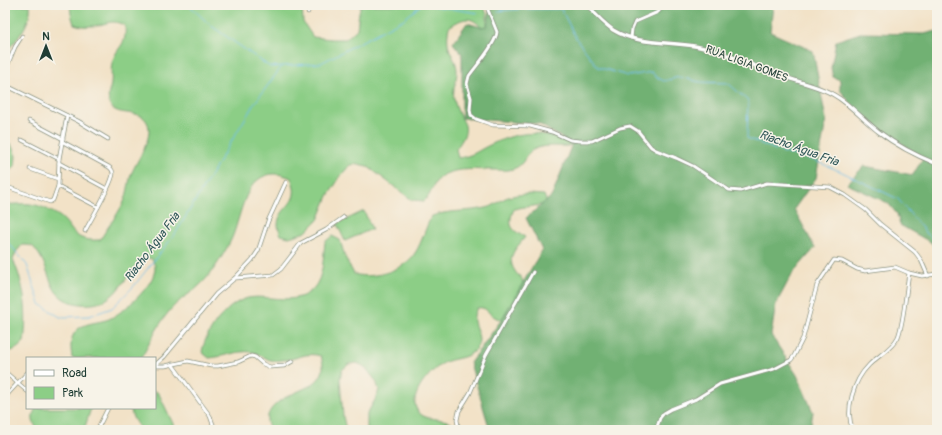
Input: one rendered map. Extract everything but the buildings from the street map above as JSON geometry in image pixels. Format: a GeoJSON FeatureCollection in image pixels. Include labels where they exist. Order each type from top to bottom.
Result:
{"type":"FeatureCollection","features":[{"type":"Feature","properties":{"kind":"street"},"geometry":{"type":"LineString","coordinates":[[308,12],[309,5]]}},
{"type":"Feature","properties":{"kind":"street"},"geometry":{"type":"LineString","coordinates":[[486,5],[497,32],[497,36],[467,80],[471,98],[470,112],[474,117],[493,126],[530,126],[552,132],[570,140],[580,141],[592,141],[620,128],[630,126],[638,131],[651,147],[693,166],[722,186],[735,192],[767,183],[830,187],[845,195],[866,210],[880,224],[915,252],[922,260],[928,276]]}},
{"type":"Feature","properties":{"kind":"street","name":"RUA LIGIA GOMES"},"geometry":{"type":"LineString","coordinates":[[587,5],[607,25],[614,30],[632,38],[649,42],[689,44],[724,53],[778,75],[824,90],[844,100],[879,132],[923,158],[937,164]]}},
{"type":"Feature","properties":{"kind":"street"},"geometry":{"type":"LineString","coordinates":[[632,38],[632,29],[635,22],[658,12],[664,5]]}},
{"type":"Feature","properties":{"kind":"street"},"geometry":{"type":"LineString","coordinates":[[5,71],[15,47],[22,36]]}},
{"type":"Feature","properties":{"kind":"street"},"geometry":{"type":"LineString","coordinates":[[5,84],[108,139]]}},
{"type":"Feature","properties":{"kind":"street"},"geometry":{"type":"LineString","coordinates":[[7,187],[50,202],[54,199],[58,186],[59,161],[67,116]]}},
{"type":"Feature","properties":{"kind":"street"},"geometry":{"type":"LineString","coordinates":[[29,121],[112,170],[112,176],[107,189],[85,231]]}},
{"type":"Feature","properties":{"kind":"street"},"geometry":{"type":"LineString","coordinates":[[22,140],[107,189]]}},
{"type":"Feature","properties":{"kind":"street"},"geometry":{"type":"LineString","coordinates":[[30,169],[58,179]]}},
{"type":"Feature","properties":{"kind":"street"},"geometry":{"type":"LineString","coordinates":[[156,365],[216,294],[245,269],[258,251],[268,221],[286,182]]}},
{"type":"Feature","properties":{"kind":"street"},"geometry":{"type":"LineString","coordinates":[[58,186],[98,207]]}},
{"type":"Feature","properties":{"kind":"street"},"geometry":{"type":"LineString","coordinates":[[235,278],[273,275],[281,269],[301,243],[326,230],[344,217]]}},
{"type":"Feature","properties":{"kind":"street"},"geometry":{"type":"LineString","coordinates":[[656,430],[660,418],[664,413],[671,409],[696,399],[720,384],[769,371],[791,360],[802,338],[817,285],[834,260],[842,261],[857,270],[895,267],[909,273],[922,276],[937,274]]}},
{"type":"Feature","properties":{"kind":"street"},"geometry":{"type":"LineString","coordinates":[[459,430],[456,420],[459,411],[470,393],[486,355],[533,272]]}},
{"type":"Feature","properties":{"kind":"street"},"geometry":{"type":"LineString","coordinates":[[853,430],[849,414],[855,389],[860,378],[869,365],[895,342],[898,336],[909,273]]}},
{"type":"Feature","properties":{"kind":"street"},"geometry":{"type":"LineString","coordinates":[[156,366],[165,366],[183,361],[192,361],[211,366],[218,366],[238,362],[251,356],[270,367],[284,366],[294,361]]}},
{"type":"Feature","properties":{"kind":"street"},"geometry":{"type":"LineString","coordinates":[[172,364],[210,416],[214,430]]}},
{"type":"Feature","properties":{"kind":"street"},"geometry":{"type":"LineString","coordinates":[[5,372],[26,390]]}},
{"type":"Feature","properties":{"kind":"street"},"geometry":{"type":"LineString","coordinates":[[5,397],[26,374]]}},
{"type":"Feature","properties":{"kind":"street"},"geometry":{"type":"LineString","coordinates":[[97,430],[108,409]]}},
{"type":"Feature","properties":{"kind":"green space"},"geometry":{"type":"Polygon","coordinates":[[[5,5],[30,5],[30,11],[29,18],[23,31],[5,52],[5,5]]]}},
{"type":"Feature","properties":{"kind":"green space"},"geometry":{"type":"Polygon","coordinates":[[[70,5],[302,5],[303,22],[313,37],[346,39],[357,29],[361,5],[483,5],[487,14],[487,26],[481,27],[473,20],[465,19],[453,24],[448,30],[448,45],[457,68],[454,99],[456,108],[465,128],[465,133],[462,140],[456,149],[458,158],[472,154],[503,139],[523,134],[541,134],[551,136],[572,144],[568,146],[539,147],[531,151],[520,165],[511,170],[469,170],[449,172],[439,178],[424,201],[412,200],[367,166],[358,164],[350,165],[342,174],[328,196],[318,220],[306,232],[289,237],[281,235],[278,225],[282,213],[292,200],[294,194],[294,187],[291,178],[275,174],[267,175],[253,184],[245,200],[227,248],[209,276],[179,301],[165,316],[142,357],[72,357],[71,344],[72,337],[79,328],[87,324],[109,319],[123,310],[138,297],[154,275],[155,267],[152,259],[144,257],[118,290],[107,299],[94,304],[80,304],[70,302],[62,298],[57,293],[40,256],[32,246],[22,245],[16,252],[13,260],[23,290],[26,321],[24,342],[18,348],[5,351],[5,204],[30,204],[43,207],[61,217],[77,235],[82,238],[89,240],[100,240],[125,201],[131,175],[148,139],[148,125],[145,119],[136,114],[115,110],[111,107],[108,99],[111,84],[112,63],[125,38],[125,26],[120,23],[112,22],[96,26],[82,26],[74,24],[70,5]]]}},
{"type":"Feature","properties":{"kind":"green space"},"geometry":{"type":"Polygon","coordinates":[[[491,5],[773,5],[770,32],[813,51],[826,120],[816,178],[794,209],[815,248],[792,274],[776,304],[771,335],[797,375],[813,412],[810,430],[490,430],[470,363],[502,319],[542,250],[526,218],[552,196],[572,144],[539,124],[462,118],[462,54],[453,43],[467,23],[481,27],[487,26],[491,5]]]}},
{"type":"Feature","properties":{"kind":"green space"},"geometry":{"type":"Polygon","coordinates":[[[937,31],[937,253],[932,243],[900,225],[897,214],[888,203],[847,184],[864,166],[913,175],[923,158],[878,128],[852,105],[840,90],[840,80],[833,77],[831,68],[836,41],[860,33],[924,34],[937,31]]]}},
{"type":"Feature","properties":{"kind":"green space"},"geometry":{"type":"Polygon","coordinates":[[[5,143],[11,144],[16,156],[15,166],[8,172],[5,172],[5,143]]]}},
{"type":"Feature","properties":{"kind":"green space"},"geometry":{"type":"Polygon","coordinates":[[[527,194],[544,195],[547,203],[514,209],[512,215],[512,226],[516,232],[525,237],[516,248],[511,261],[512,266],[522,279],[523,283],[502,319],[493,316],[483,308],[477,308],[474,314],[474,320],[479,342],[474,351],[462,358],[448,361],[437,368],[424,380],[416,395],[416,408],[420,413],[430,418],[448,422],[453,425],[456,430],[367,430],[367,414],[379,390],[376,381],[365,367],[357,363],[349,364],[342,370],[340,379],[343,416],[346,430],[270,430],[267,419],[273,407],[280,400],[316,382],[321,376],[323,367],[321,356],[305,355],[288,360],[276,361],[269,360],[252,352],[241,352],[209,358],[202,352],[209,332],[216,322],[234,304],[243,299],[256,297],[290,299],[306,294],[313,289],[317,284],[321,273],[325,242],[332,236],[340,240],[345,257],[354,274],[370,276],[396,269],[410,259],[418,248],[432,216],[493,206],[508,197],[527,194]]]}},
{"type":"Feature","properties":{"kind":"green space"},"geometry":{"type":"Polygon","coordinates":[[[364,211],[372,229],[345,241],[337,224],[364,211]]]}},
{"type":"Feature","properties":{"kind":"green space"},"geometry":{"type":"Polygon","coordinates":[[[156,391],[159,394],[176,430],[141,430],[132,414],[131,409],[156,409],[156,391]]]}},
{"type":"Feature","properties":{"kind":"green space"},"geometry":{"type":"Polygon","coordinates":[[[36,409],[91,409],[84,430],[38,430],[34,424],[33,414],[36,409]]]}},
{"type":"Feature","properties":{"kind":"waterway","name":"Riacho Água Fria"},"geometry":{"type":"LineString","coordinates":[[189,5],[210,25],[270,67],[321,63],[404,19],[421,5]]}},
{"type":"Feature","properties":{"kind":"waterway","name":"Riacho Água Fria"},"geometry":{"type":"LineString","coordinates":[[428,5],[478,13]]}},
{"type":"Feature","properties":{"kind":"waterway","name":"Riacho Água Fria"},"geometry":{"type":"LineString","coordinates":[[498,11],[522,9],[561,9],[577,40],[598,67],[628,76],[652,72],[656,77],[664,81],[679,77],[700,82],[728,83],[748,101],[747,138],[779,151],[813,160],[898,199],[927,234],[937,241]]}},
{"type":"Feature","properties":{"kind":"waterway","name":"Riacho Água Fria"},"geometry":{"type":"LineString","coordinates":[[5,243],[8,242],[27,265],[40,304],[60,317],[89,316],[112,308],[133,287],[175,234],[254,104],[282,66]]}}]}
